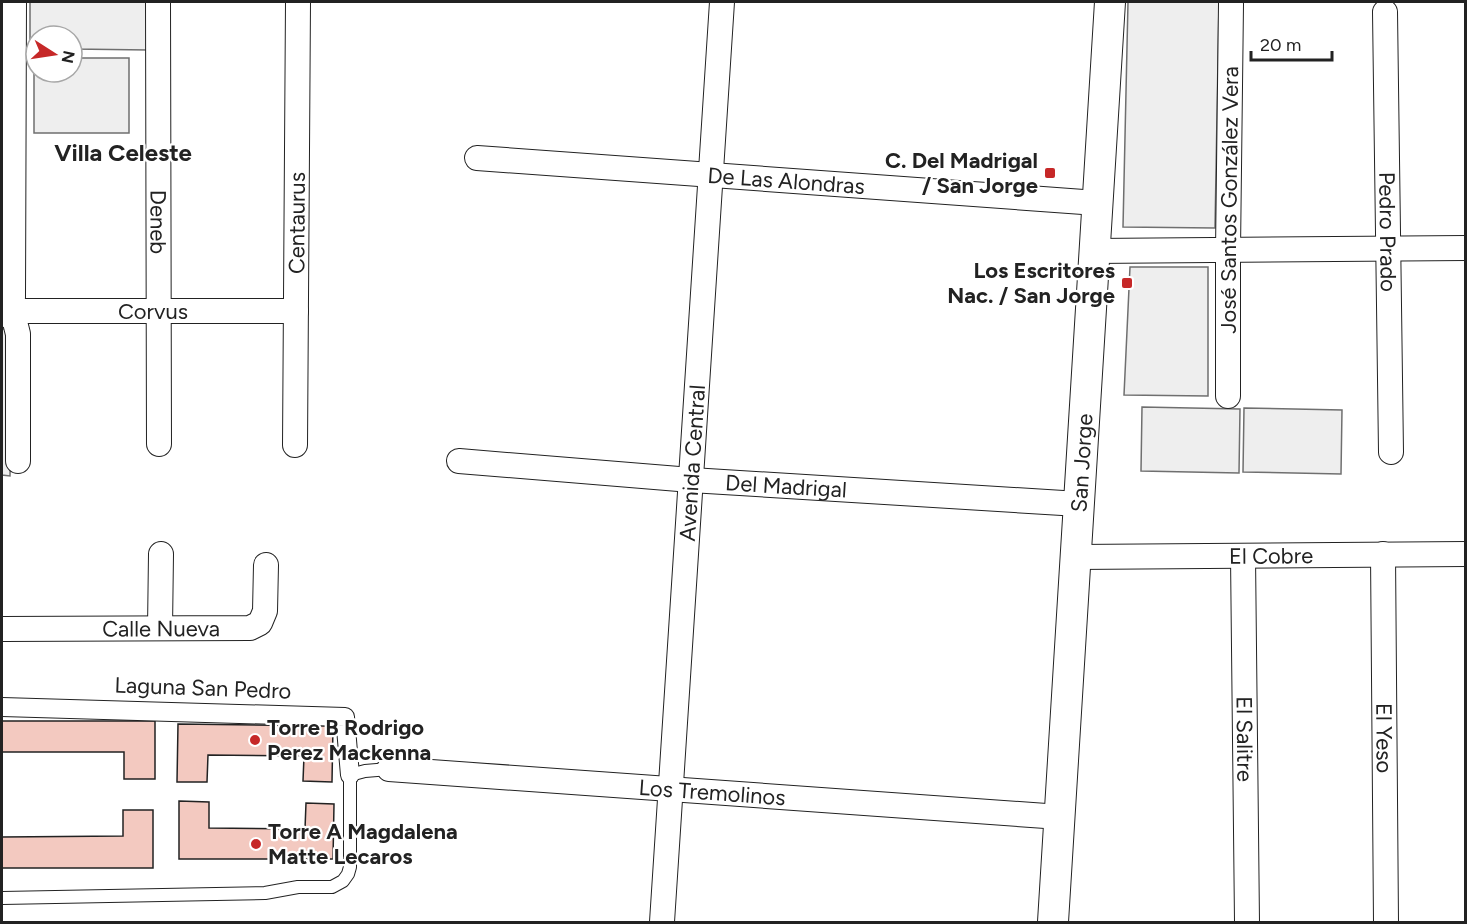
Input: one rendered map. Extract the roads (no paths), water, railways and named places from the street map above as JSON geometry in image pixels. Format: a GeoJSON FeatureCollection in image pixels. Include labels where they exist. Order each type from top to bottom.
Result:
{"type":"FeatureCollection","features":[{"type":"Feature","properties":{"kind":"street"},"geometry":{"type":"LineString","coordinates":[[14,2],[14,297],[13,305],[5,313],[14,318],[18,334],[18,461]]}},
{"type":"Feature","properties":{"kind":"street","name":"Deneb"},"geometry":{"type":"LineString","coordinates":[[158,2],[159,444]]}},
{"type":"Feature","properties":{"kind":"street","name":"Centaurus"},"geometry":{"type":"LineString","coordinates":[[295,445],[298,2]]}},
{"type":"Feature","properties":{"kind":"street","name":"Avenida Central"},"geometry":{"type":"LineString","coordinates":[[662,922],[722,2]]}},
{"type":"Feature","properties":{"kind":"street","name":"San Jorge"},"geometry":{"type":"LineString","coordinates":[[1053,922],[1110,2]]}},
{"type":"Feature","properties":{"kind":"street","name":"José Santos González Vera"},"geometry":{"type":"LineString","coordinates":[[1228,396],[1231,4]]}},
{"type":"Feature","properties":{"kind":"street","name":"Pedro Prado"},"geometry":{"type":"LineString","coordinates":[[1385,12],[1391,452]]}},
{"type":"Feature","properties":{"kind":"street","name":"De Las Alondras"},"geometry":{"type":"LineString","coordinates":[[477,158],[1098,202]]}},
{"type":"Feature","properties":{"kind":"street"},"geometry":{"type":"LineString","coordinates":[[1094,251],[1466,248]]}},
{"type":"Feature","properties":{"kind":"street","name":"Corvus"},"geometry":{"type":"LineString","coordinates":[[5,313],[296,311]]}},
{"type":"Feature","properties":{"kind":"street","name":"Del Madrigal"},"geometry":{"type":"LineString","coordinates":[[459,461],[691,480],[1079,504]]}},
{"type":"Feature","properties":{"kind":"street"},"geometry":{"type":"LineString","coordinates":[[160,628],[161,554]]}},
{"type":"Feature","properties":{"kind":"street","name":"El Yeso"},"geometry":{"type":"LineString","coordinates":[[1383,554],[1386,922]]}},
{"type":"Feature","properties":{"kind":"street","name":"El Cobre"},"geometry":{"type":"LineString","coordinates":[[1076,557],[1466,554]]}},
{"type":"Feature","properties":{"kind":"street","name":"El Salitre"},"geometry":{"type":"LineString","coordinates":[[1243,555],[1247,922]]}},
{"type":"Feature","properties":{"kind":"street","name":"Calle Nueva"},"geometry":{"type":"LineString","coordinates":[[2,629],[250,628],[256,626],[265,611],[266,565]]}},
{"type":"Feature","properties":{"kind":"street","name":"Laguna San Pedro"},"geometry":{"type":"LineString","coordinates":[[2,707],[345,717],[357,773]]}},
{"type":"Feature","properties":{"kind":"street","name":"Los Tremolinos"},"geometry":{"type":"LineString","coordinates":[[389,770],[1059,818]]}},
{"type":"Feature","properties":{"kind":"lane","name":"Los Tremolinos"},"geometry":{"type":"LineString","coordinates":[[357,773],[389,770]]}},
{"type":"Feature","properties":{"kind":"lane"},"geometry":{"type":"LineString","coordinates":[[2,898],[254,894],[298,887],[332,887],[343,880],[350,867],[357,773]]}},
{"type":"Feature","properties":{"kind":"place","name":"C. Del Madrigal / San Jorge"},"geometry":{"type":"Point","coordinates":[1050,173]}},
{"type":"Feature","properties":{"kind":"place","name":"Los Escritores Nac. / San Jorge"},"geometry":{"type":"Point","coordinates":[1127,283]}},
{"type":"Feature","properties":{"kind":"place","name":"Torre B Rodrigo Perez Mackenna"},"geometry":{"type":"Point","coordinates":[255,740]}},
{"type":"Feature","properties":{"kind":"place","name":"Torre A Magdalena Matte Lecaros"},"geometry":{"type":"Point","coordinates":[256,844]}},
{"type":"Feature","properties":{"kind":"district","name":"Villa Celeste"},"geometry":{"type":"Point","coordinates":[123,152]}}]}
